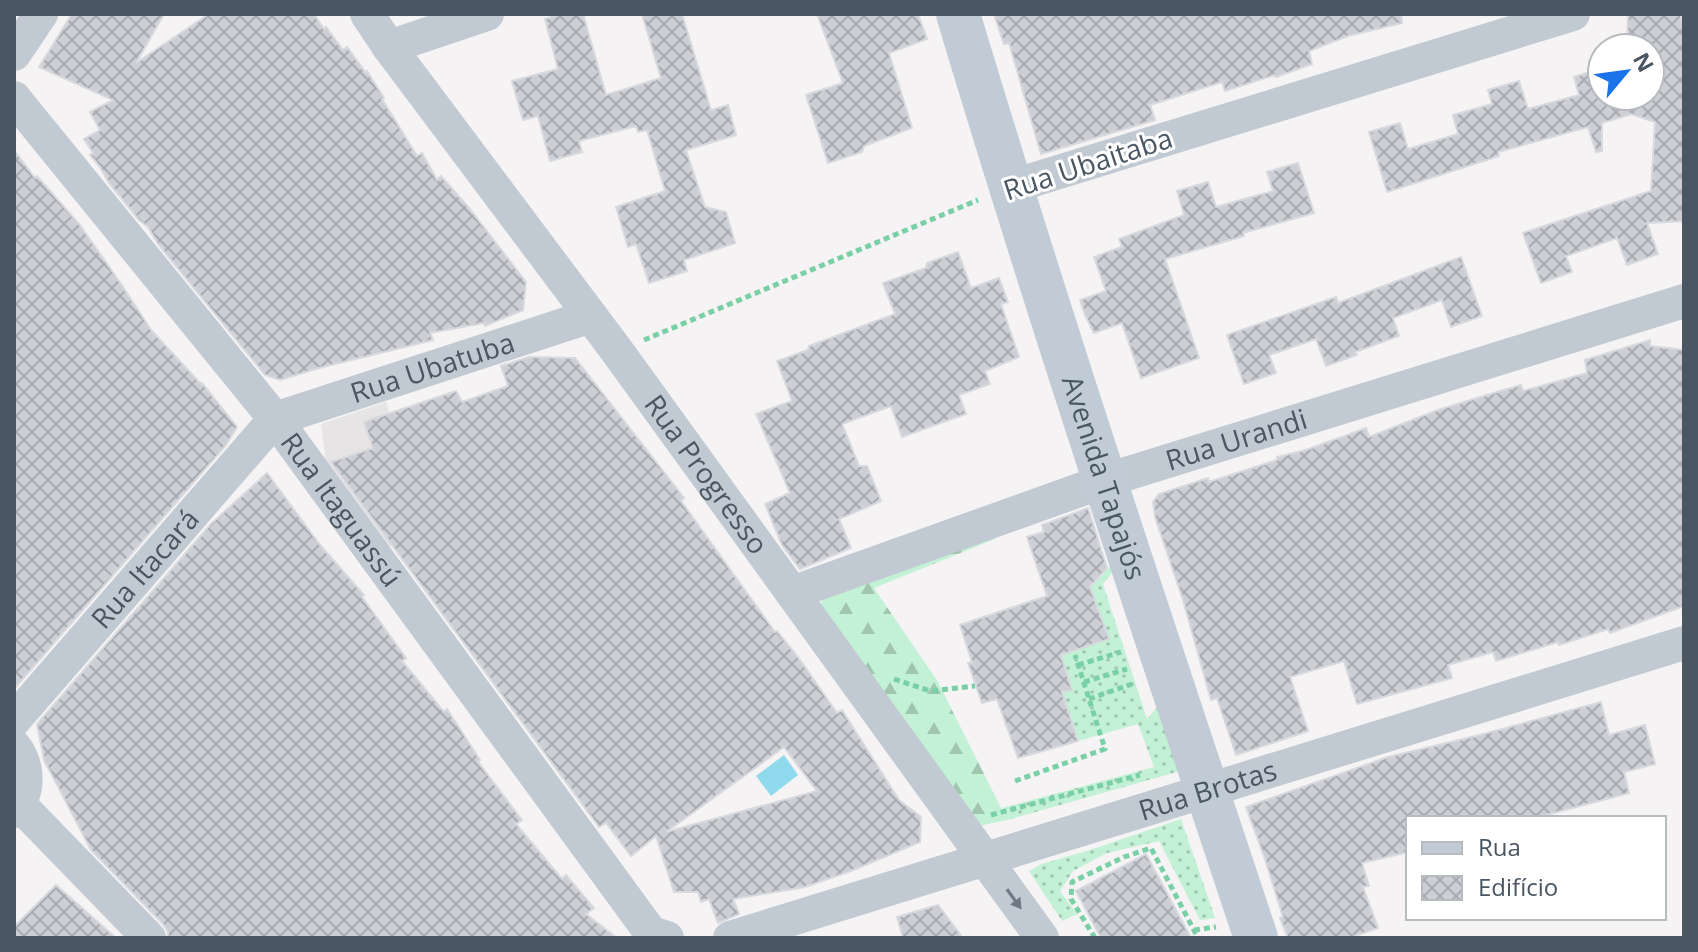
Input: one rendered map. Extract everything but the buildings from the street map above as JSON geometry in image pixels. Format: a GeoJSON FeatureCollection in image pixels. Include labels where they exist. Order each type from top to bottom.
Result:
{"type":"FeatureCollection","features":[{"type":"Feature","properties":{"kind":"main road","name":"Avenida Tapajós"},"geometry":{"type":"LineString","coordinates":[[958,14],[1010,187],[1256,938]]}},
{"type":"Feature","properties":{"kind":"street"},"geometry":{"type":"LineString","coordinates":[[14,54],[41,14]]}},
{"type":"Feature","properties":{"kind":"street","name":"Rua Progresso"},"geometry":{"type":"LineString","coordinates":[[367,14],[617,351],[1042,938]]}},
{"type":"Feature","properties":{"kind":"street"},"geometry":{"type":"LineString","coordinates":[[389,47],[487,14]]}},
{"type":"Feature","properties":{"kind":"street","name":"Rua Ubaitaba"},"geometry":{"type":"LineString","coordinates":[[1010,187],[1573,14]]}},
{"type":"Feature","properties":{"kind":"street","name":"Rua Itaguassú"},"geometry":{"type":"LineString","coordinates":[[14,98],[275,419],[659,935]]}},
{"type":"Feature","properties":{"kind":"street","name":"Rua Urandi"},"geometry":{"type":"LineString","coordinates":[[792,593],[1105,481],[1684,301]]}},
{"type":"Feature","properties":{"kind":"street","name":"Rua Ubatuba"},"geometry":{"type":"LineString","coordinates":[[275,419],[591,316]]}},
{"type":"Feature","properties":{"kind":"street","name":"Rua Itacará"},"geometry":{"type":"LineString","coordinates":[[14,720],[275,419]]}},
{"type":"Feature","properties":{"kind":"street","name":"Rua Brotas"},"geometry":{"type":"LineString","coordinates":[[730,938],[814,926],[985,860],[1684,643]]}},
{"type":"Feature","properties":{"kind":"street"},"geometry":{"type":"LineString","coordinates":[[14,746],[22,756],[26,772],[25,789],[16,808],[149,938]]}},
{"type":"Feature","properties":{"kind":"path","name":"Rua Ubaitaba"},"geometry":{"type":"LineString","coordinates":[[617,351],[1010,187]]}},
{"type":"Feature","properties":{"kind":"path"},"geometry":{"type":"LineString","coordinates":[[1078,665],[1121,652]]}},
{"type":"Feature","properties":{"kind":"path"},"geometry":{"type":"LineString","coordinates":[[1015,781],[1105,749],[1075,655]]}},
{"type":"Feature","properties":{"kind":"path"},"geometry":{"type":"LineString","coordinates":[[1084,682],[1127,669]]}},
{"type":"Feature","properties":{"kind":"path"},"geometry":{"type":"LineString","coordinates":[[890,677],[930,691],[975,686]]}},
{"type":"Feature","properties":{"kind":"path"},"geometry":{"type":"LineString","coordinates":[[1089,699],[1132,684]]}},
{"type":"Feature","properties":{"kind":"path"},"geometry":{"type":"LineString","coordinates":[[991,815],[1145,774]]}},
{"type":"Feature","properties":{"kind":"path"},"geometry":{"type":"LineString","coordinates":[[1095,938],[1071,899],[1072,882],[1124,857],[1151,848],[1198,938]]}},
{"type":"Feature","properties":{"kind":"path"},"geometry":{"type":"LineString","coordinates":[[1194,930],[1203,929]]}},
{"type":"Feature","properties":{"kind":"shaded area"},"geometry":{"type":"Polygon","coordinates":[[[386,402],[422,519],[380,556],[327,472],[321,424],[386,402]]]}},
{"type":"Feature","properties":{"kind":"green space"},"geometry":{"type":"Polygon","coordinates":[[[993,533],[995,539],[874,588],[938,682],[1007,820],[974,827],[817,608],[830,590],[993,533]]]}},
{"type":"Feature","properties":{"kind":"green space"},"geometry":{"type":"Polygon","coordinates":[[[1114,562],[1116,568],[1103,584],[1147,719],[1162,702],[1184,770],[1007,820],[1002,808],[1154,767],[1138,724],[1078,741],[1062,692],[1071,690],[1061,655],[1108,638],[1089,583],[1114,562]]]}},
{"type":"Feature","properties":{"kind":"green space"},"geometry":{"type":"Polygon","coordinates":[[[1181,819],[1215,918],[1200,920],[1159,841],[1107,853],[1073,871],[1060,891],[1077,914],[1062,921],[1029,871],[1042,864],[1181,819]]]}},
{"type":"Feature","properties":{"kind":"water"},"geometry":{"type":"Polygon","coordinates":[[[784,755],[798,775],[771,796],[756,776],[784,755]]]}}]}
